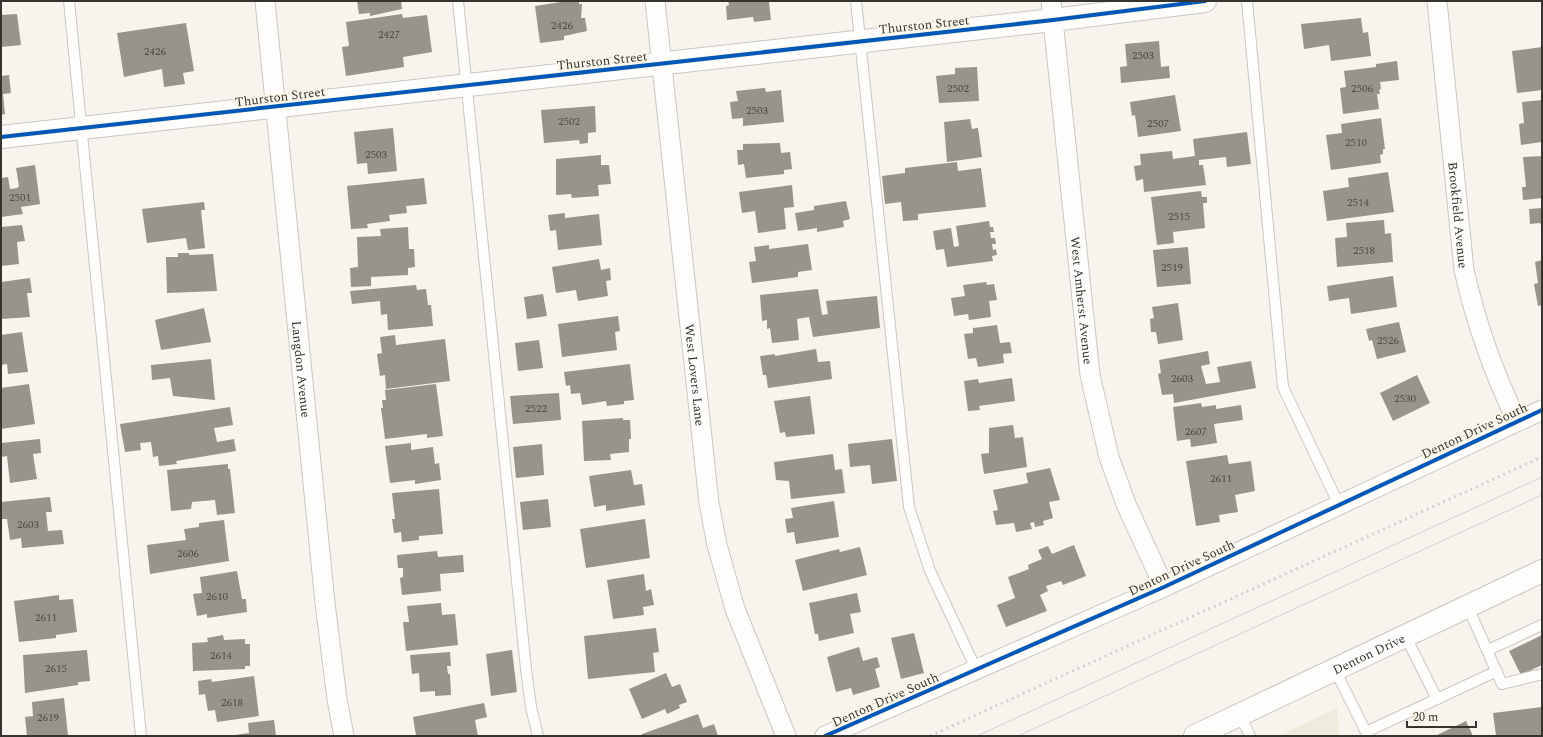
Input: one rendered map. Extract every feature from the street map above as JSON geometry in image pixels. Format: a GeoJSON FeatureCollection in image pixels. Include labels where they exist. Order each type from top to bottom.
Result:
{"type":"FeatureCollection","features":[{"type":"Feature","properties":{"kind":"street","name":"Langdon Avenue"},"geometry":{"type":"LineString","coordinates":[[265,1],[325,603],[337,699],[344,736]]}},
{"type":"Feature","properties":{"kind":"street","name":"West Lovers Lane"},"geometry":{"type":"LineString","coordinates":[[655,1],[708,487],[716,538],[735,609],[786,736]]}},
{"type":"Feature","properties":{"kind":"street","name":"Thurston Street"},"geometry":{"type":"LineString","coordinates":[[1,137],[860,41],[1052,11],[1205,1]]}},
{"type":"Feature","properties":{"kind":"street","name":"Brookfield Avenue"},"geometry":{"type":"LineString","coordinates":[[1437,1],[1464,270],[1474,313],[1489,358],[1517,421]]}},
{"type":"Feature","properties":{"kind":"street","name":"West Amherst Avenue"},"geometry":{"type":"LineString","coordinates":[[1052,11],[1090,375],[1109,456],[1129,511],[1164,587]]}},
{"type":"Feature","properties":{"kind":"street","name":"Denton Drive South"},"geometry":{"type":"LineString","coordinates":[[825,736],[1164,587],[1542,410]]}},
{"type":"Feature","properties":{"kind":"street","name":"Denton Drive"},"geometry":{"type":"LineString","coordinates":[[1195,736],[1335,670],[1467,605],[1542,571]]}},
{"type":"Feature","properties":{"kind":"lane"},"geometry":{"type":"LineString","coordinates":[[69,1],[141,736]]}},
{"type":"Feature","properties":{"kind":"lane"},"geometry":{"type":"LineString","coordinates":[[458,1],[526,670],[538,736]]}},
{"type":"Feature","properties":{"kind":"lane"},"geometry":{"type":"LineString","coordinates":[[856,1],[909,507],[930,571],[976,669]]}},
{"type":"Feature","properties":{"kind":"lane"},"geometry":{"type":"LineString","coordinates":[[1247,1],[1283,387],[1339,505]]}},
{"type":"Feature","properties":{"kind":"lane"},"geometry":{"type":"LineString","coordinates":[[1467,605],[1502,684],[1542,674]]}},
{"type":"Feature","properties":{"kind":"lane"},"geometry":{"type":"LineString","coordinates":[[1488,650],[1530,636],[1542,625]]}},
{"type":"Feature","properties":{"kind":"lane"},"geometry":{"type":"LineString","coordinates":[[1405,635],[1437,699]]}},
{"type":"Feature","properties":{"kind":"lane"},"geometry":{"type":"LineString","coordinates":[[1335,670],[1366,732],[1497,671]]}},
{"type":"Feature","properties":{"kind":"lane"},"geometry":{"type":"LineString","coordinates":[[1240,715],[1250,736]]}},
{"type":"Feature","properties":{"kind":"shaded area"},"geometry":{"type":"Polygon","coordinates":[[[1337,708],[1339,736],[1278,736],[1337,708]]]}},
{"type":"Feature","properties":{"kind":"building"},"geometry":{"type":"Polygon","coordinates":[[[357,1],[401,1],[402,9],[370,16],[370,13],[359,14],[357,1]]]}},
{"type":"Feature","properties":{"kind":"building"},"geometry":{"type":"Polygon","coordinates":[[[567,1],[579,1],[579,4],[582,4],[581,18],[585,18],[587,31],[564,36],[564,40],[540,43],[535,6],[567,1]]]}},
{"type":"Feature","properties":{"kind":"building"},"geometry":{"type":"Polygon","coordinates":[[[728,1],[769,2],[771,20],[754,22],[753,17],[727,20],[726,6],[729,5],[728,1]]]}},
{"type":"Feature","properties":{"kind":"building"},"geometry":{"type":"Polygon","coordinates":[[[17,14],[21,45],[1,47],[1,15],[17,14]]]}},
{"type":"Feature","properties":{"kind":"building"},"geometry":{"type":"Polygon","coordinates":[[[402,14],[403,18],[427,15],[432,52],[403,57],[404,67],[346,76],[342,47],[349,46],[346,22],[402,14]]]}},
{"type":"Feature","properties":{"kind":"building"},"geometry":{"type":"Polygon","coordinates":[[[1361,18],[1363,33],[1368,32],[1371,56],[1331,61],[1329,45],[1304,49],[1301,24],[1361,18]]]}},
{"type":"Feature","properties":{"kind":"building"},"geometry":{"type":"Polygon","coordinates":[[[186,23],[194,71],[183,73],[185,84],[164,87],[162,69],[124,77],[117,33],[186,23]]]}},
{"type":"Feature","properties":{"kind":"building"},"geometry":{"type":"Polygon","coordinates":[[[1159,41],[1161,67],[1169,66],[1170,78],[1121,83],[1120,67],[1127,66],[1125,44],[1159,41]]]}},
{"type":"Feature","properties":{"kind":"building"},"geometry":{"type":"Polygon","coordinates":[[[1542,47],[1542,90],[1517,93],[1512,51],[1542,47]]]}},
{"type":"Feature","properties":{"kind":"building"},"geometry":{"type":"Polygon","coordinates":[[[1397,61],[1399,80],[1380,82],[1380,94],[1377,94],[1379,109],[1343,114],[1340,88],[1346,87],[1344,71],[1376,67],[1376,64],[1397,61]]]}},
{"type":"Feature","properties":{"kind":"building"},"geometry":{"type":"Polygon","coordinates":[[[977,67],[979,101],[939,103],[936,76],[955,74],[955,68],[977,67]]]}},
{"type":"Feature","properties":{"kind":"building"},"geometry":{"type":"Polygon","coordinates":[[[9,75],[11,93],[3,94],[5,114],[1,115],[1,76],[9,75]]]}},
{"type":"Feature","properties":{"kind":"building"},"geometry":{"type":"Polygon","coordinates":[[[765,88],[766,92],[781,90],[784,122],[743,126],[743,118],[732,119],[730,102],[738,101],[736,91],[765,88]]]}},
{"type":"Feature","properties":{"kind":"building"},"geometry":{"type":"Polygon","coordinates":[[[1175,95],[1181,131],[1138,137],[1135,115],[1132,116],[1130,102],[1175,95]]]}},
{"type":"Feature","properties":{"kind":"building"},"geometry":{"type":"Polygon","coordinates":[[[1542,100],[1542,142],[1521,145],[1519,124],[1524,123],[1522,102],[1542,100]]]}},
{"type":"Feature","properties":{"kind":"building"},"geometry":{"type":"Polygon","coordinates":[[[595,106],[596,132],[588,133],[588,143],[580,144],[579,140],[544,143],[541,110],[595,106]]]}},
{"type":"Feature","properties":{"kind":"building"},"geometry":{"type":"Polygon","coordinates":[[[1381,118],[1385,149],[1383,149],[1383,154],[1380,155],[1381,163],[1331,170],[1326,135],[1342,133],[1341,124],[1381,118]]]}},
{"type":"Feature","properties":{"kind":"building"},"geometry":{"type":"Polygon","coordinates":[[[970,119],[972,129],[978,128],[982,157],[947,162],[944,122],[970,119]]]}},
{"type":"Feature","properties":{"kind":"building"},"geometry":{"type":"Polygon","coordinates":[[[393,128],[397,171],[368,174],[367,163],[357,164],[354,132],[393,128]]]}},
{"type":"Feature","properties":{"kind":"building"},"geometry":{"type":"Polygon","coordinates":[[[1247,132],[1251,164],[1227,167],[1226,157],[1199,160],[1199,165],[1203,165],[1206,185],[1144,192],[1143,179],[1136,181],[1134,166],[1141,165],[1140,154],[1172,151],[1173,159],[1195,156],[1193,139],[1247,132]]]}},
{"type":"Feature","properties":{"kind":"building"},"geometry":{"type":"Polygon","coordinates":[[[780,143],[781,153],[790,152],[792,169],[784,170],[784,174],[746,178],[744,164],[738,165],[737,150],[743,150],[743,144],[780,143]]]}},
{"type":"Feature","properties":{"kind":"building"},"geometry":{"type":"Polygon","coordinates":[[[601,155],[601,165],[609,165],[611,184],[598,185],[599,196],[572,198],[571,194],[556,195],[556,159],[601,155]]]}},
{"type":"Feature","properties":{"kind":"building"},"geometry":{"type":"Polygon","coordinates":[[[1542,156],[1542,198],[1523,200],[1522,187],[1526,187],[1523,157],[1542,156]]]}},
{"type":"Feature","properties":{"kind":"building"},"geometry":{"type":"Polygon","coordinates":[[[957,162],[958,171],[981,168],[986,207],[918,214],[918,220],[903,221],[901,202],[885,204],[882,176],[905,173],[905,168],[957,162]]]}},
{"type":"Feature","properties":{"kind":"building"},"geometry":{"type":"Polygon","coordinates":[[[35,165],[40,204],[21,207],[23,214],[1,217],[1,178],[8,177],[10,189],[17,188],[19,186],[16,168],[35,165]]]}},
{"type":"Feature","properties":{"kind":"building"},"geometry":{"type":"Polygon","coordinates":[[[1388,172],[1394,212],[1327,221],[1323,191],[1349,187],[1348,178],[1388,172]]]}},
{"type":"Feature","properties":{"kind":"building"},"geometry":{"type":"Polygon","coordinates":[[[424,178],[427,204],[406,206],[407,213],[389,215],[390,221],[367,224],[368,228],[351,229],[347,186],[424,178]]]}},
{"type":"Feature","properties":{"kind":"building"},"geometry":{"type":"Polygon","coordinates":[[[792,185],[794,207],[784,208],[786,229],[758,233],[755,211],[742,213],[739,192],[792,185]]]}},
{"type":"Feature","properties":{"kind":"building"},"geometry":{"type":"Polygon","coordinates":[[[1201,191],[1202,197],[1207,197],[1207,203],[1203,203],[1205,228],[1173,232],[1174,243],[1157,245],[1151,197],[1201,191]]]}},
{"type":"Feature","properties":{"kind":"building"},"geometry":{"type":"Polygon","coordinates":[[[846,201],[850,219],[843,221],[844,227],[817,232],[817,228],[798,231],[795,213],[814,210],[814,206],[846,201]]]}},
{"type":"Feature","properties":{"kind":"building"},"geometry":{"type":"Polygon","coordinates":[[[204,202],[205,210],[201,210],[205,248],[188,250],[186,238],[147,243],[142,209],[204,202]]]}},
{"type":"Feature","properties":{"kind":"building"},"geometry":{"type":"Polygon","coordinates":[[[1542,208],[1542,227],[1540,223],[1530,224],[1529,209],[1542,208]]]}},
{"type":"Feature","properties":{"kind":"building"},"geometry":{"type":"Polygon","coordinates":[[[565,213],[565,218],[599,214],[602,245],[558,250],[556,230],[550,231],[548,215],[565,213]]]}},
{"type":"Feature","properties":{"kind":"building"},"geometry":{"type":"Polygon","coordinates":[[[1384,220],[1385,234],[1391,233],[1393,262],[1337,267],[1335,238],[1347,237],[1346,223],[1384,220]]]}},
{"type":"Feature","properties":{"kind":"building"},"geometry":{"type":"Polygon","coordinates":[[[989,221],[990,227],[993,227],[994,232],[990,232],[991,238],[995,238],[996,244],[992,244],[993,250],[996,249],[997,255],[992,256],[993,261],[947,267],[944,249],[936,250],[933,231],[951,228],[954,247],[959,246],[956,226],[989,221]]]}},
{"type":"Feature","properties":{"kind":"building"},"geometry":{"type":"Polygon","coordinates":[[[22,225],[25,241],[17,242],[19,264],[1,266],[1,227],[22,225]]]}},
{"type":"Feature","properties":{"kind":"building"},"geometry":{"type":"Polygon","coordinates":[[[408,227],[409,249],[414,249],[415,267],[408,268],[408,275],[371,277],[371,286],[351,287],[350,268],[358,267],[357,237],[381,236],[380,229],[408,227]]]}},
{"type":"Feature","properties":{"kind":"building"},"geometry":{"type":"Polygon","coordinates":[[[808,244],[812,270],[798,272],[798,277],[752,283],[749,262],[756,261],[754,247],[769,245],[769,249],[808,244]]]}},
{"type":"Feature","properties":{"kind":"building"},"geometry":{"type":"Polygon","coordinates":[[[1188,247],[1191,284],[1157,287],[1153,250],[1188,247]]]}},
{"type":"Feature","properties":{"kind":"building"},"geometry":{"type":"Polygon","coordinates":[[[178,253],[189,253],[189,255],[213,254],[217,291],[167,293],[166,257],[178,257],[178,253]]]}},
{"type":"Feature","properties":{"kind":"building"},"geometry":{"type":"Polygon","coordinates":[[[599,259],[601,270],[610,268],[611,280],[606,281],[608,296],[578,301],[576,290],[556,293],[552,267],[599,259]]]}},
{"type":"Feature","properties":{"kind":"building"},"geometry":{"type":"Polygon","coordinates":[[[1542,260],[1542,305],[1538,306],[1534,284],[1538,283],[1535,262],[1542,260]]]}},
{"type":"Feature","properties":{"kind":"building"},"geometry":{"type":"Polygon","coordinates":[[[1393,276],[1397,307],[1351,314],[1349,298],[1329,301],[1327,286],[1393,276]]]}},
{"type":"Feature","properties":{"kind":"building"},"geometry":{"type":"Polygon","coordinates":[[[30,278],[32,293],[27,293],[30,317],[1,319],[1,282],[30,278]]]}},
{"type":"Feature","properties":{"kind":"building"},"geometry":{"type":"Polygon","coordinates":[[[986,282],[987,285],[994,284],[997,300],[989,301],[991,317],[969,320],[968,314],[954,316],[951,298],[965,296],[963,285],[986,282]]]}},
{"type":"Feature","properties":{"kind":"building"},"geometry":{"type":"Polygon","coordinates":[[[416,285],[417,290],[426,289],[428,305],[431,305],[433,326],[388,330],[387,314],[381,315],[380,301],[352,304],[350,291],[416,285]]]}},
{"type":"Feature","properties":{"kind":"building"},"geometry":{"type":"Polygon","coordinates":[[[818,289],[822,315],[828,314],[826,301],[877,296],[880,328],[813,337],[809,317],[797,319],[799,340],[772,343],[770,328],[767,329],[767,320],[762,321],[760,295],[818,289]]]}},
{"type":"Feature","properties":{"kind":"building"},"geometry":{"type":"Polygon","coordinates":[[[543,294],[547,316],[527,319],[524,297],[543,294]]]}},
{"type":"Feature","properties":{"kind":"building"},"geometry":{"type":"Polygon","coordinates":[[[1178,303],[1183,340],[1158,344],[1156,332],[1151,332],[1150,319],[1154,318],[1152,307],[1178,303]]]}},
{"type":"Feature","properties":{"kind":"building"},"geometry":{"type":"Polygon","coordinates":[[[204,308],[211,342],[161,350],[155,320],[204,308]]]}},
{"type":"Feature","properties":{"kind":"building"},"geometry":{"type":"Polygon","coordinates":[[[618,316],[620,331],[615,332],[617,350],[562,357],[558,324],[618,316]]]}},
{"type":"Feature","properties":{"kind":"building"},"geometry":{"type":"Polygon","coordinates":[[[1399,322],[1406,352],[1377,359],[1372,340],[1369,341],[1366,329],[1399,322]]]}},
{"type":"Feature","properties":{"kind":"building"},"geometry":{"type":"Polygon","coordinates":[[[997,325],[1000,343],[1010,342],[1012,353],[1003,354],[1004,363],[978,367],[976,358],[968,359],[964,334],[973,333],[973,328],[997,325]]]}},
{"type":"Feature","properties":{"kind":"building"},"geometry":{"type":"Polygon","coordinates":[[[22,332],[28,372],[8,374],[7,364],[1,365],[1,335],[22,332]]]}},
{"type":"Feature","properties":{"kind":"building"},"geometry":{"type":"Polygon","coordinates":[[[395,335],[396,345],[445,339],[450,381],[386,389],[385,375],[380,376],[377,354],[382,353],[380,337],[395,335]]]}},
{"type":"Feature","properties":{"kind":"building"},"geometry":{"type":"Polygon","coordinates":[[[539,340],[543,368],[518,371],[515,343],[539,340]]]}},
{"type":"Feature","properties":{"kind":"building"},"geometry":{"type":"Polygon","coordinates":[[[816,349],[818,362],[830,361],[832,379],[768,388],[766,375],[763,375],[760,356],[775,354],[775,356],[816,349]]]}},
{"type":"Feature","properties":{"kind":"building"},"geometry":{"type":"Polygon","coordinates":[[[1208,351],[1210,364],[1201,366],[1206,384],[1220,382],[1217,367],[1251,361],[1256,388],[1174,403],[1173,394],[1162,395],[1158,374],[1161,373],[1159,360],[1208,351]]]}},
{"type":"Feature","properties":{"kind":"building"},"geometry":{"type":"Polygon","coordinates":[[[211,359],[215,400],[173,396],[170,378],[152,380],[151,365],[211,359]]]}},
{"type":"Feature","properties":{"kind":"building"},"geometry":{"type":"Polygon","coordinates":[[[630,364],[634,400],[624,401],[624,404],[607,406],[606,401],[582,405],[580,393],[571,394],[570,385],[566,386],[564,372],[630,364]]]}},
{"type":"Feature","properties":{"kind":"building"},"geometry":{"type":"Polygon","coordinates":[[[1417,375],[1430,403],[1393,421],[1380,393],[1417,375]]]}},
{"type":"Feature","properties":{"kind":"building"},"geometry":{"type":"Polygon","coordinates":[[[1012,378],[1015,401],[979,406],[980,410],[968,411],[964,381],[978,379],[979,383],[1012,378]]]}},
{"type":"Feature","properties":{"kind":"building"},"geometry":{"type":"Polygon","coordinates":[[[29,384],[35,424],[1,429],[1,388],[29,384]]]}},
{"type":"Feature","properties":{"kind":"building"},"geometry":{"type":"Polygon","coordinates":[[[436,384],[443,436],[427,438],[427,434],[385,439],[381,408],[383,408],[382,400],[386,400],[385,390],[436,384]]]}},
{"type":"Feature","properties":{"kind":"building"},"geometry":{"type":"Polygon","coordinates":[[[559,393],[561,420],[513,424],[510,396],[559,393]]]}},
{"type":"Feature","properties":{"kind":"building"},"geometry":{"type":"Polygon","coordinates":[[[810,396],[815,434],[786,437],[785,432],[780,433],[774,401],[810,396]]]}},
{"type":"Feature","properties":{"kind":"building"},"geometry":{"type":"Polygon","coordinates":[[[1201,403],[1202,407],[1216,405],[1216,409],[1241,405],[1243,420],[1214,424],[1217,443],[1191,447],[1190,439],[1177,441],[1173,407],[1201,403]]]}},
{"type":"Feature","properties":{"kind":"building"},"geometry":{"type":"Polygon","coordinates":[[[230,407],[233,425],[214,428],[217,442],[234,439],[236,451],[176,461],[177,464],[159,466],[158,456],[153,457],[151,442],[140,443],[141,450],[125,452],[120,424],[230,407]]]}},
{"type":"Feature","properties":{"kind":"building"},"geometry":{"type":"Polygon","coordinates":[[[623,418],[623,420],[630,420],[631,439],[629,439],[629,452],[610,454],[611,460],[584,461],[582,421],[623,418]]]}},
{"type":"Feature","properties":{"kind":"building"},"geometry":{"type":"Polygon","coordinates":[[[1013,425],[1015,438],[1023,437],[1027,467],[984,474],[981,454],[989,453],[989,428],[1013,425]]]}},
{"type":"Feature","properties":{"kind":"building"},"geometry":{"type":"Polygon","coordinates":[[[40,439],[41,453],[33,454],[37,479],[10,483],[7,456],[1,457],[1,443],[40,439]]]}},
{"type":"Feature","properties":{"kind":"building"},"geometry":{"type":"Polygon","coordinates":[[[892,439],[897,481],[872,484],[870,465],[850,467],[848,444],[892,439]]]}},
{"type":"Feature","properties":{"kind":"building"},"geometry":{"type":"Polygon","coordinates":[[[411,443],[411,450],[433,447],[435,464],[439,463],[441,480],[415,484],[415,480],[390,483],[385,446],[411,443]]]}},
{"type":"Feature","properties":{"kind":"building"},"geometry":{"type":"Polygon","coordinates":[[[542,444],[544,475],[516,478],[513,447],[542,444]]]}},
{"type":"Feature","properties":{"kind":"building"},"geometry":{"type":"Polygon","coordinates":[[[833,454],[835,470],[842,469],[845,493],[791,499],[789,481],[776,480],[774,462],[833,454]]]}},
{"type":"Feature","properties":{"kind":"building"},"geometry":{"type":"Polygon","coordinates":[[[1227,455],[1229,464],[1251,461],[1255,491],[1235,495],[1238,512],[1219,515],[1220,522],[1196,526],[1186,461],[1227,455]]]}},
{"type":"Feature","properties":{"kind":"building"},"geometry":{"type":"Polygon","coordinates":[[[228,464],[228,469],[230,469],[235,513],[217,515],[215,500],[192,502],[191,509],[171,511],[167,470],[228,464]]]}},
{"type":"Feature","properties":{"kind":"building"},"geometry":{"type":"Polygon","coordinates":[[[1050,468],[1060,500],[1049,502],[1053,518],[1043,521],[1044,525],[1035,527],[1034,522],[1030,523],[1032,529],[1016,532],[1014,523],[996,525],[993,511],[998,510],[993,490],[1028,483],[1026,473],[1050,468]]]}},
{"type":"Feature","properties":{"kind":"building"},"geometry":{"type":"Polygon","coordinates":[[[631,470],[634,485],[642,484],[645,505],[606,511],[606,505],[594,507],[589,476],[631,470]]]}},
{"type":"Feature","properties":{"kind":"building"},"geometry":{"type":"Polygon","coordinates":[[[439,489],[443,534],[419,536],[419,540],[402,542],[401,532],[394,533],[392,519],[395,519],[392,493],[439,489]]]}},
{"type":"Feature","properties":{"kind":"building"},"geometry":{"type":"Polygon","coordinates":[[[50,497],[52,512],[46,512],[48,531],[62,530],[64,544],[22,548],[21,538],[10,540],[7,519],[2,519],[1,502],[50,497]]]}},
{"type":"Feature","properties":{"kind":"building"},"geometry":{"type":"Polygon","coordinates":[[[548,499],[551,527],[523,530],[520,502],[548,499]]]}},
{"type":"Feature","properties":{"kind":"building"},"geometry":{"type":"Polygon","coordinates":[[[834,501],[839,537],[796,544],[794,532],[787,533],[785,519],[793,518],[791,508],[834,501]]]}},
{"type":"Feature","properties":{"kind":"building"},"geometry":{"type":"Polygon","coordinates":[[[645,519],[650,558],[586,568],[580,529],[645,519]]]}},
{"type":"Feature","properties":{"kind":"building"},"geometry":{"type":"Polygon","coordinates":[[[224,520],[229,561],[150,574],[147,545],[186,540],[184,529],[199,527],[199,523],[224,520]]]}},
{"type":"Feature","properties":{"kind":"building"},"geometry":{"type":"Polygon","coordinates":[[[1074,545],[1086,576],[1063,585],[1061,581],[1046,586],[1048,591],[1040,595],[1047,611],[1006,627],[997,605],[1015,598],[1008,577],[1029,569],[1028,565],[1042,559],[1038,550],[1048,546],[1052,554],[1074,545]]]}},
{"type":"Feature","properties":{"kind":"building"},"geometry":{"type":"Polygon","coordinates":[[[860,547],[867,575],[803,591],[795,560],[839,549],[840,552],[860,547]]]}},
{"type":"Feature","properties":{"kind":"building"},"geometry":{"type":"Polygon","coordinates":[[[437,551],[438,557],[463,555],[464,572],[440,574],[441,591],[402,595],[400,578],[403,577],[403,568],[398,568],[397,555],[437,551]]]}},
{"type":"Feature","properties":{"kind":"building"},"geometry":{"type":"Polygon","coordinates":[[[237,571],[242,599],[246,599],[247,612],[207,618],[207,614],[197,616],[193,594],[202,593],[200,577],[237,571]]]}},
{"type":"Feature","properties":{"kind":"building"},"geometry":{"type":"Polygon","coordinates":[[[644,574],[646,591],[651,589],[654,605],[643,607],[644,615],[613,619],[607,580],[644,574]]]}},
{"type":"Feature","properties":{"kind":"building"},"geometry":{"type":"Polygon","coordinates":[[[857,593],[861,612],[850,614],[854,633],[819,641],[818,634],[815,634],[809,603],[857,593]]]}},
{"type":"Feature","properties":{"kind":"building"},"geometry":{"type":"Polygon","coordinates":[[[59,595],[59,600],[73,599],[77,632],[56,635],[56,638],[19,642],[14,601],[59,595]]]}},
{"type":"Feature","properties":{"kind":"building"},"geometry":{"type":"Polygon","coordinates":[[[441,603],[442,615],[455,614],[458,645],[406,651],[403,622],[409,622],[407,606],[441,603]]]}},
{"type":"Feature","properties":{"kind":"building"},"geometry":{"type":"Polygon","coordinates":[[[656,628],[659,652],[653,653],[655,672],[588,679],[584,636],[656,628]]]}},
{"type":"Feature","properties":{"kind":"building"},"geometry":{"type":"Polygon","coordinates":[[[914,633],[924,673],[901,679],[891,638],[914,633]]]}},
{"type":"Feature","properties":{"kind":"building"},"geometry":{"type":"Polygon","coordinates":[[[223,635],[224,640],[245,639],[245,644],[250,644],[250,666],[245,666],[245,669],[193,671],[192,643],[208,642],[207,638],[223,635]]]}},
{"type":"Feature","properties":{"kind":"building"},"geometry":{"type":"Polygon","coordinates":[[[1542,635],[1542,665],[1521,675],[1509,651],[1542,635]]]}},
{"type":"Feature","properties":{"kind":"building"},"geometry":{"type":"Polygon","coordinates":[[[859,647],[863,661],[877,657],[880,667],[875,669],[880,687],[853,695],[851,688],[836,692],[827,657],[859,647]]]}},
{"type":"Feature","properties":{"kind":"building"},"geometry":{"type":"Polygon","coordinates":[[[87,650],[90,681],[78,682],[78,685],[25,693],[23,655],[87,650]]]}},
{"type":"Feature","properties":{"kind":"building"},"geometry":{"type":"Polygon","coordinates":[[[512,650],[517,692],[491,696],[486,654],[512,650]]]}},
{"type":"Feature","properties":{"kind":"building"},"geometry":{"type":"Polygon","coordinates":[[[450,652],[451,666],[447,666],[448,674],[450,674],[451,695],[435,696],[435,691],[420,692],[419,673],[412,674],[410,655],[450,652]]]}},
{"type":"Feature","properties":{"kind":"building"},"geometry":{"type":"Polygon","coordinates":[[[666,673],[672,687],[680,684],[687,702],[679,705],[680,708],[667,714],[665,709],[642,719],[629,689],[666,673]]]}},
{"type":"Feature","properties":{"kind":"building"},"geometry":{"type":"Polygon","coordinates":[[[254,676],[259,716],[217,722],[215,710],[208,711],[205,694],[199,695],[198,681],[211,679],[212,682],[254,676]]]}},
{"type":"Feature","properties":{"kind":"building"},"geometry":{"type":"Polygon","coordinates":[[[64,698],[68,736],[27,736],[25,717],[33,716],[32,702],[64,698]]]}},
{"type":"Feature","properties":{"kind":"building"},"geometry":{"type":"Polygon","coordinates":[[[484,703],[487,717],[475,720],[478,736],[416,736],[413,717],[484,703]]]}},
{"type":"Feature","properties":{"kind":"building"},"geometry":{"type":"Polygon","coordinates":[[[1542,707],[1542,736],[1496,736],[1493,713],[1542,707]]]}},
{"type":"Feature","properties":{"kind":"building"},"geometry":{"type":"Polygon","coordinates":[[[698,714],[703,728],[714,724],[718,736],[642,736],[642,734],[698,714]]]}},
{"type":"Feature","properties":{"kind":"building"},"geometry":{"type":"Polygon","coordinates":[[[274,720],[276,736],[228,736],[249,733],[248,723],[274,720]]]}},
{"type":"Feature","properties":{"kind":"building"},"geometry":{"type":"Polygon","coordinates":[[[1466,721],[1473,736],[1435,736],[1466,721]]]}},
{"type":"Feature","properties":{"kind":"tram line"},"geometry":{"type":"LineString","coordinates":[[977,736],[1542,477]]}},
{"type":"Feature","properties":{"kind":"tram line"},"geometry":{"type":"LineString","coordinates":[[1018,736],[1542,495]]}},
{"type":"Feature","properties":{"kind":"railway"},"geometry":{"type":"LineString","coordinates":[[930,736],[1542,457]]}},
{"type":"Feature","properties":{"kind":"cycle path"},"geometry":{"type":"LineString","coordinates":[[1,137],[1053,20],[1205,1]]}},
{"type":"Feature","properties":{"kind":"cycle path"},"geometry":{"type":"LineString","coordinates":[[825,736],[1164,587],[1542,410]]}}]}
